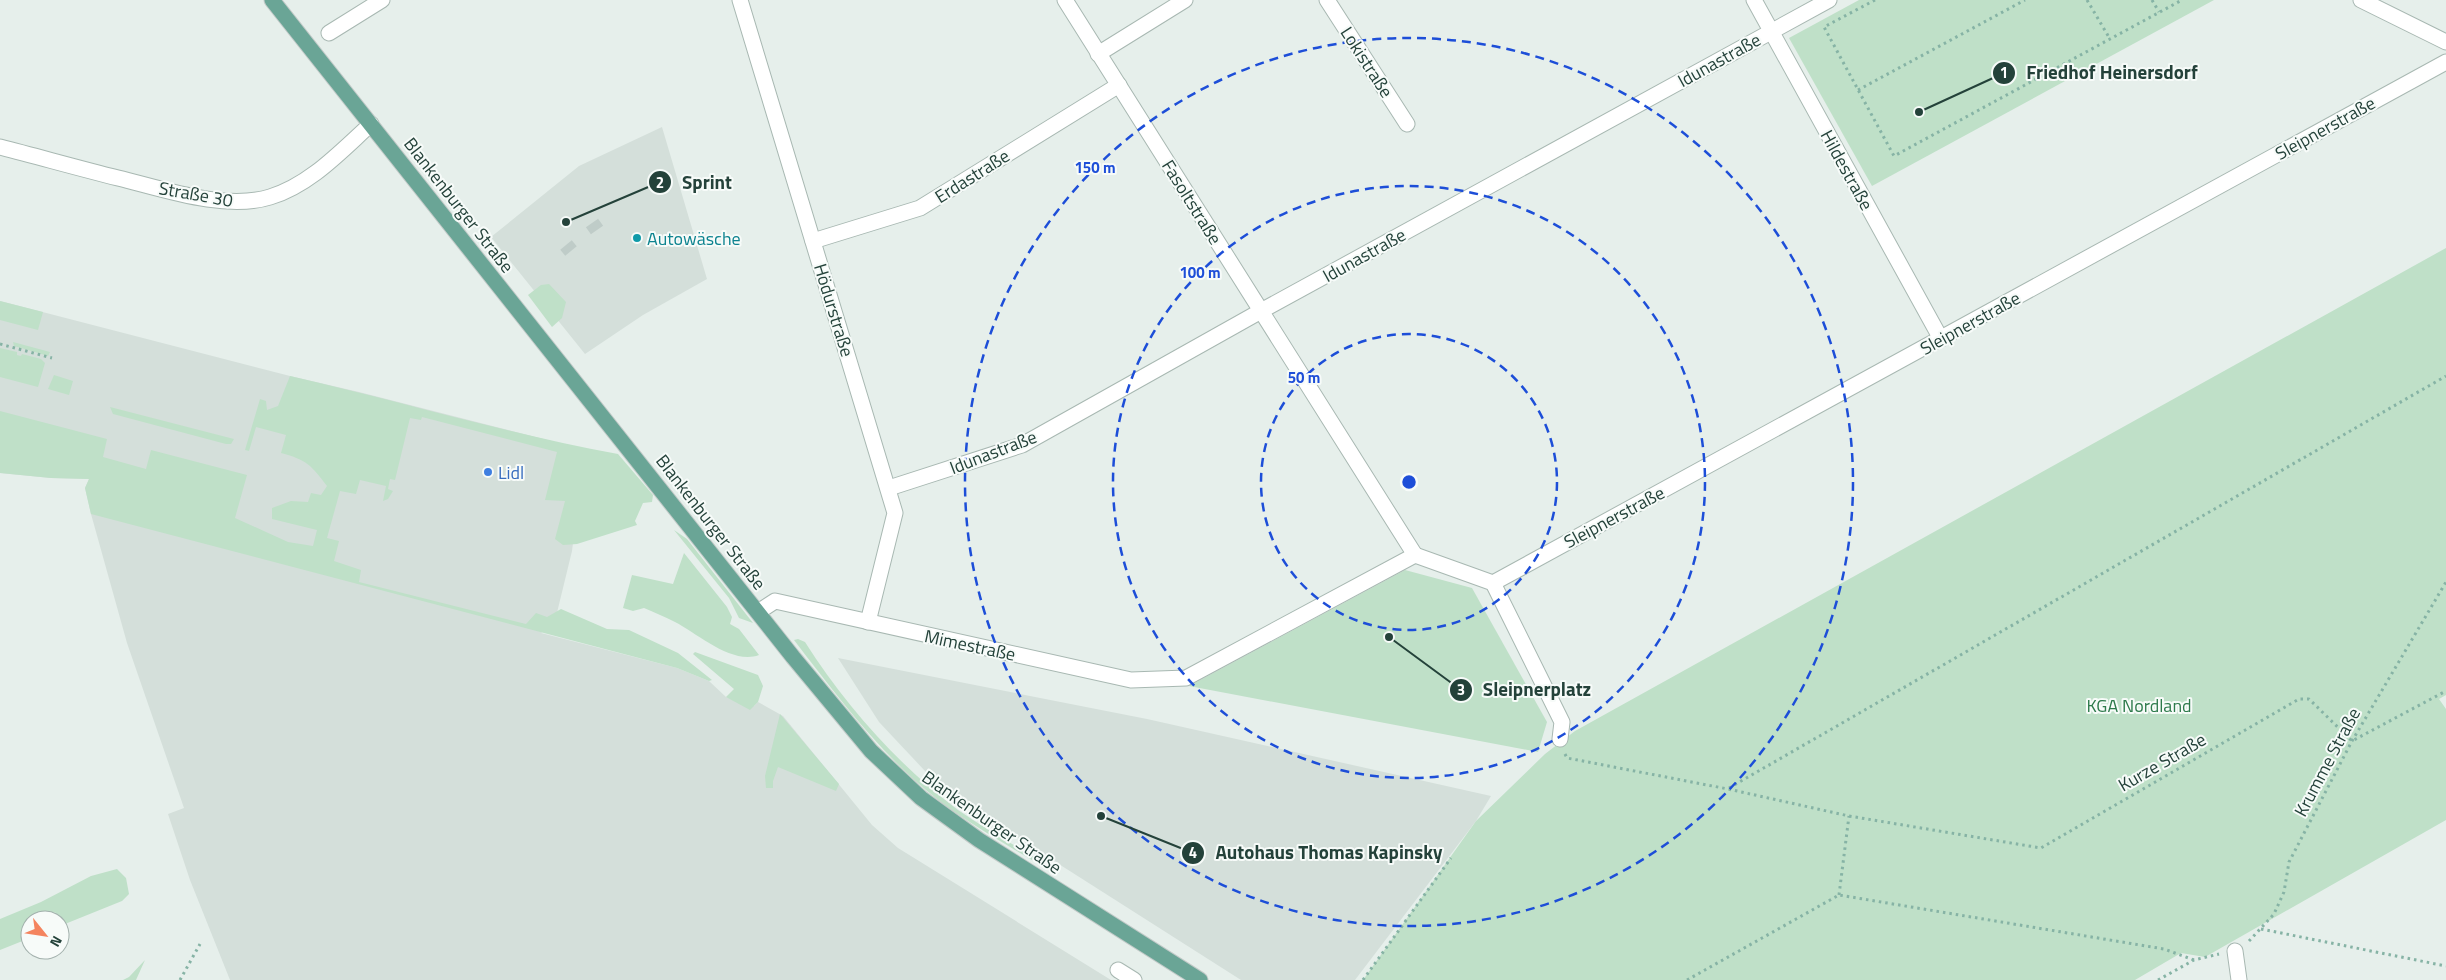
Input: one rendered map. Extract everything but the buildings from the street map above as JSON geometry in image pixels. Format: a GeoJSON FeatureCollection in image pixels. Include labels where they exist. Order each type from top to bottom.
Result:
{"type":"FeatureCollection","features":[{"type":"Feature","properties":{"kind":"main road","name":"Blankenburger Straße"},"geometry":{"type":"LineString","coordinates":[[272,0],[758,612],[871,751],[895,776],[979,840],[1200,980]]}},
{"type":"Feature","properties":{"kind":"street"},"geometry":{"type":"LineString","coordinates":[[329,33],[382,0]]}},
{"type":"Feature","properties":{"kind":"street","name":"Hödurstraße"},"geometry":{"type":"LineString","coordinates":[[740,0],[895,513],[868,622]]}},
{"type":"Feature","properties":{"kind":"street","name":"Fasoltstraße"},"geometry":{"type":"LineString","coordinates":[[1065,0],[1415,555]]}},
{"type":"Feature","properties":{"kind":"street"},"geometry":{"type":"LineString","coordinates":[[1098,54],[1185,0]]}},
{"type":"Feature","properties":{"kind":"street","name":"Lokistraße"},"geometry":{"type":"LineString","coordinates":[[1327,0],[1407,124]]}},
{"type":"Feature","properties":{"kind":"street","name":"Hildestraße"},"geometry":{"type":"LineString","coordinates":[[1754,0],[1941,339]]}},
{"type":"Feature","properties":{"kind":"street","name":"Idunastraße"},"geometry":{"type":"LineString","coordinates":[[889,488],[1022,445],[1260,311],[1830,0]]}},
{"type":"Feature","properties":{"kind":"street"},"geometry":{"type":"LineString","coordinates":[[2361,0],[2446,42]]}},
{"type":"Feature","properties":{"kind":"street","name":"Sleipnerstraße"},"geometry":{"type":"LineString","coordinates":[[1493,583],[2446,62]]}},
{"type":"Feature","properties":{"kind":"street","name":"Erdastraße"},"geometry":{"type":"LineString","coordinates":[[813,240],[920,208],[1119,85]]}},
{"type":"Feature","properties":{"kind":"street","name":"Straße 30"},"geometry":{"type":"LineString","coordinates":[[0,147],[185,195],[245,202],[270,197],[296,186],[372,124]]}},
{"type":"Feature","properties":{"kind":"street"},"geometry":{"type":"LineString","coordinates":[[1415,555],[1493,583],[1562,722],[1560,739]]}},
{"type":"Feature","properties":{"kind":"street","name":"Mimestraße"},"geometry":{"type":"LineString","coordinates":[[758,612],[775,601],[1131,680],[1186,678],[1415,555]]}},
{"type":"Feature","properties":{"kind":"street"},"geometry":{"type":"LineString","coordinates":[[2235,951],[2239,980]]}},
{"type":"Feature","properties":{"kind":"street"},"geometry":{"type":"LineString","coordinates":[[1118,970],[1134,980]]}},
{"type":"Feature","properties":{"kind":"path"},"geometry":{"type":"LineString","coordinates":[[1875,0],[1824,27],[1894,156],[2182,0]]}},
{"type":"Feature","properties":{"kind":"path"},"geometry":{"type":"LineString","coordinates":[[1858,90],[2025,0]]}},
{"type":"Feature","properties":{"kind":"path"},"geometry":{"type":"LineString","coordinates":[[2088,0],[2110,39]]}},
{"type":"Feature","properties":{"kind":"path"},"geometry":{"type":"LineString","coordinates":[[2152,0],[2159,12]]}},
{"type":"Feature","properties":{"kind":"path"},"geometry":{"type":"LineString","coordinates":[[0,344],[52,358]]}},
{"type":"Feature","properties":{"kind":"path"},"geometry":{"type":"LineString","coordinates":[[1728,789],[2446,376]]}},
{"type":"Feature","properties":{"kind":"path","name":"Krumme Straße"},"geometry":{"type":"LineString","coordinates":[[2235,951],[2245,945],[2274,914],[2284,892],[2289,862],[2352,741],[2446,582]]}},
{"type":"Feature","properties":{"kind":"path"},"geometry":{"type":"LineString","coordinates":[[2352,741],[2446,691]]}},
{"type":"Feature","properties":{"kind":"path","name":"Kurze Straße"},"geometry":{"type":"LineString","coordinates":[[1560,739],[1566,758],[1728,789],[1849,816],[2040,848],[2299,699],[2310,699],[2352,741]]}},
{"type":"Feature","properties":{"kind":"path"},"geometry":{"type":"LineString","coordinates":[[1838,895],[1849,816]]}},
{"type":"Feature","properties":{"kind":"path"},"geometry":{"type":"LineString","coordinates":[[1363,980],[1451,858]]}},
{"type":"Feature","properties":{"kind":"path"},"geometry":{"type":"LineString","coordinates":[[1687,980],[1838,895],[2164,949],[2194,960]]}},
{"type":"Feature","properties":{"kind":"path"},"geometry":{"type":"LineString","coordinates":[[2260,929],[2446,966]]}},
{"type":"Feature","properties":{"kind":"path"},"geometry":{"type":"LineString","coordinates":[[180,980],[200,944]]}},
{"type":"Feature","properties":{"kind":"path"},"geometry":{"type":"LineString","coordinates":[[2158,980],[2207,955],[2235,951]]}},
{"type":"Feature","properties":{"kind":"shaded area"},"geometry":{"type":"Polygon","coordinates":[[[662,127],[707,279],[643,315],[585,354],[491,237],[579,166],[662,127]]]}},
{"type":"Feature","properties":{"kind":"shaded area"},"geometry":{"type":"Polygon","coordinates":[[[0,301],[563,444],[575,527],[572,551],[554,625],[541,633],[677,668],[709,681],[726,697],[754,706],[758,702],[783,716],[872,825],[898,848],[1111,980],[230,980],[190,880],[168,814],[184,808],[127,643],[91,514],[85,488],[89,479],[51,478],[0,473],[0,301]]]}},
{"type":"Feature","properties":{"kind":"shaded area"},"geometry":{"type":"Polygon","coordinates":[[[838,658],[1147,719],[1491,796],[1476,821],[1355,980],[1241,980],[960,801],[925,771],[879,722],[838,658]]]}},
{"type":"Feature","properties":{"kind":"green space"},"geometry":{"type":"Polygon","coordinates":[[[1859,0],[2214,0],[1872,186],[1789,38],[1859,0]]]}},
{"type":"Feature","properties":{"kind":"green space","name":"KGA Nordland"},"geometry":{"type":"Polygon","coordinates":[[[2446,248],[2446,695],[2439,699],[2446,709],[2446,820],[2205,957],[2181,953],[2135,980],[1363,980],[1476,821],[1545,754],[1575,731],[2446,248]]]}},
{"type":"Feature","properties":{"kind":"green space"},"geometry":{"type":"Polygon","coordinates":[[[549,284],[566,302],[562,318],[552,327],[528,295],[541,285],[549,284]]]}},
{"type":"Feature","properties":{"kind":"green space"},"geometry":{"type":"Polygon","coordinates":[[[0,301],[43,312],[38,330],[0,320],[0,301]]]}},
{"type":"Feature","properties":{"kind":"green space"},"geometry":{"type":"Polygon","coordinates":[[[13,342],[50,352],[48,356],[14,346],[13,342]]]}},
{"type":"Feature","properties":{"kind":"green space"},"geometry":{"type":"Polygon","coordinates":[[[0,348],[17,352],[17,355],[21,356],[22,354],[41,359],[45,363],[38,387],[0,377],[0,348]]]}},
{"type":"Feature","properties":{"kind":"green space"},"geometry":{"type":"Polygon","coordinates":[[[54,375],[73,381],[69,395],[48,389],[54,375]]]}},
{"type":"Feature","properties":{"kind":"green space"},"geometry":{"type":"Polygon","coordinates":[[[290,376],[536,437],[618,454],[653,495],[652,502],[643,503],[635,521],[637,525],[577,544],[563,545],[555,539],[565,501],[545,500],[557,452],[422,417],[421,420],[410,418],[395,480],[390,479],[388,489],[393,491],[388,499],[383,501],[386,486],[360,480],[356,494],[340,491],[327,538],[339,541],[334,561],[361,570],[359,582],[526,624],[536,613],[547,617],[561,609],[607,629],[629,630],[678,653],[712,680],[709,681],[677,668],[91,514],[85,488],[89,479],[51,478],[0,473],[0,411],[107,439],[103,457],[146,469],[151,450],[247,475],[235,518],[288,542],[313,546],[317,530],[272,519],[272,508],[291,501],[308,502],[311,493],[321,495],[327,486],[308,464],[281,453],[286,435],[256,427],[249,451],[245,450],[260,399],[266,401],[267,410],[278,406],[290,376]]]}},
{"type":"Feature","properties":{"kind":"green space"},"geometry":{"type":"Polygon","coordinates":[[[110,407],[234,439],[231,444],[226,444],[113,414],[110,407]]]}},
{"type":"Feature","properties":{"kind":"green space"},"geometry":{"type":"Polygon","coordinates":[[[674,530],[687,539],[753,623],[739,618],[729,598],[674,530]]]}},
{"type":"Feature","properties":{"kind":"green space"},"geometry":{"type":"Polygon","coordinates":[[[684,553],[727,607],[732,617],[730,624],[739,629],[759,655],[749,657],[738,656],[716,647],[675,622],[652,611],[644,608],[633,611],[623,608],[632,575],[673,584],[684,553]]]}},
{"type":"Feature","properties":{"kind":"green space"},"geometry":{"type":"Polygon","coordinates":[[[1405,570],[1472,588],[1547,722],[1538,752],[1189,686],[1405,570]]]}},
{"type":"Feature","properties":{"kind":"green space"},"geometry":{"type":"Polygon","coordinates":[[[798,639],[805,642],[855,711],[914,774],[958,810],[1042,862],[1040,865],[962,817],[917,782],[878,744],[843,703],[794,640],[798,639]]]}},
{"type":"Feature","properties":{"kind":"green space"},"geometry":{"type":"Polygon","coordinates":[[[695,652],[758,675],[763,686],[758,702],[750,710],[726,697],[734,689],[693,654],[695,652]]]}},
{"type":"Feature","properties":{"kind":"green space"},"geometry":{"type":"Polygon","coordinates":[[[780,714],[839,784],[836,791],[778,767],[773,781],[773,788],[766,788],[765,776],[780,714]]]}},
{"type":"Feature","properties":{"kind":"green space"},"geometry":{"type":"Polygon","coordinates":[[[117,869],[126,878],[129,894],[122,901],[70,922],[70,910],[22,910],[41,902],[91,876],[117,869]]]}},
{"type":"Feature","properties":{"kind":"green space"},"geometry":{"type":"Polygon","coordinates":[[[20,911],[20,942],[0,950],[0,919],[20,911]]]}},
{"type":"Feature","properties":{"kind":"green space"},"geometry":{"type":"Polygon","coordinates":[[[145,960],[136,980],[123,980],[129,977],[145,960]]]}},
{"type":"Feature","properties":{"kind":"tunnel"},"geometry":{"type":"LineString","coordinates":[[592,223],[597,230]]}},
{"type":"Feature","properties":{"kind":"tunnel"},"geometry":{"type":"LineString","coordinates":[[566,245],[571,251]]}},
{"type":"Feature","properties":{"kind":"place","name":"Friedhof Heinersdorf"},"geometry":{"type":"Point","coordinates":[1919,112]}},
{"type":"Feature","properties":{"kind":"place","name":"Sprint"},"geometry":{"type":"Point","coordinates":[566,222]}},
{"type":"Feature","properties":{"kind":"place","name":"Autowäsche"},"geometry":{"type":"Point","coordinates":[637,238]}},
{"type":"Feature","properties":{"kind":"place","name":"Lidl"},"geometry":{"type":"Point","coordinates":[488,472]}},
{"type":"Feature","properties":{"kind":"place","name":"Sleipnerplatz"},"geometry":{"type":"Point","coordinates":[1389,637]}},
{"type":"Feature","properties":{"kind":"place","name":"Autohaus Thomas Kapinsky"},"geometry":{"type":"Point","coordinates":[1101,816]}}]}
